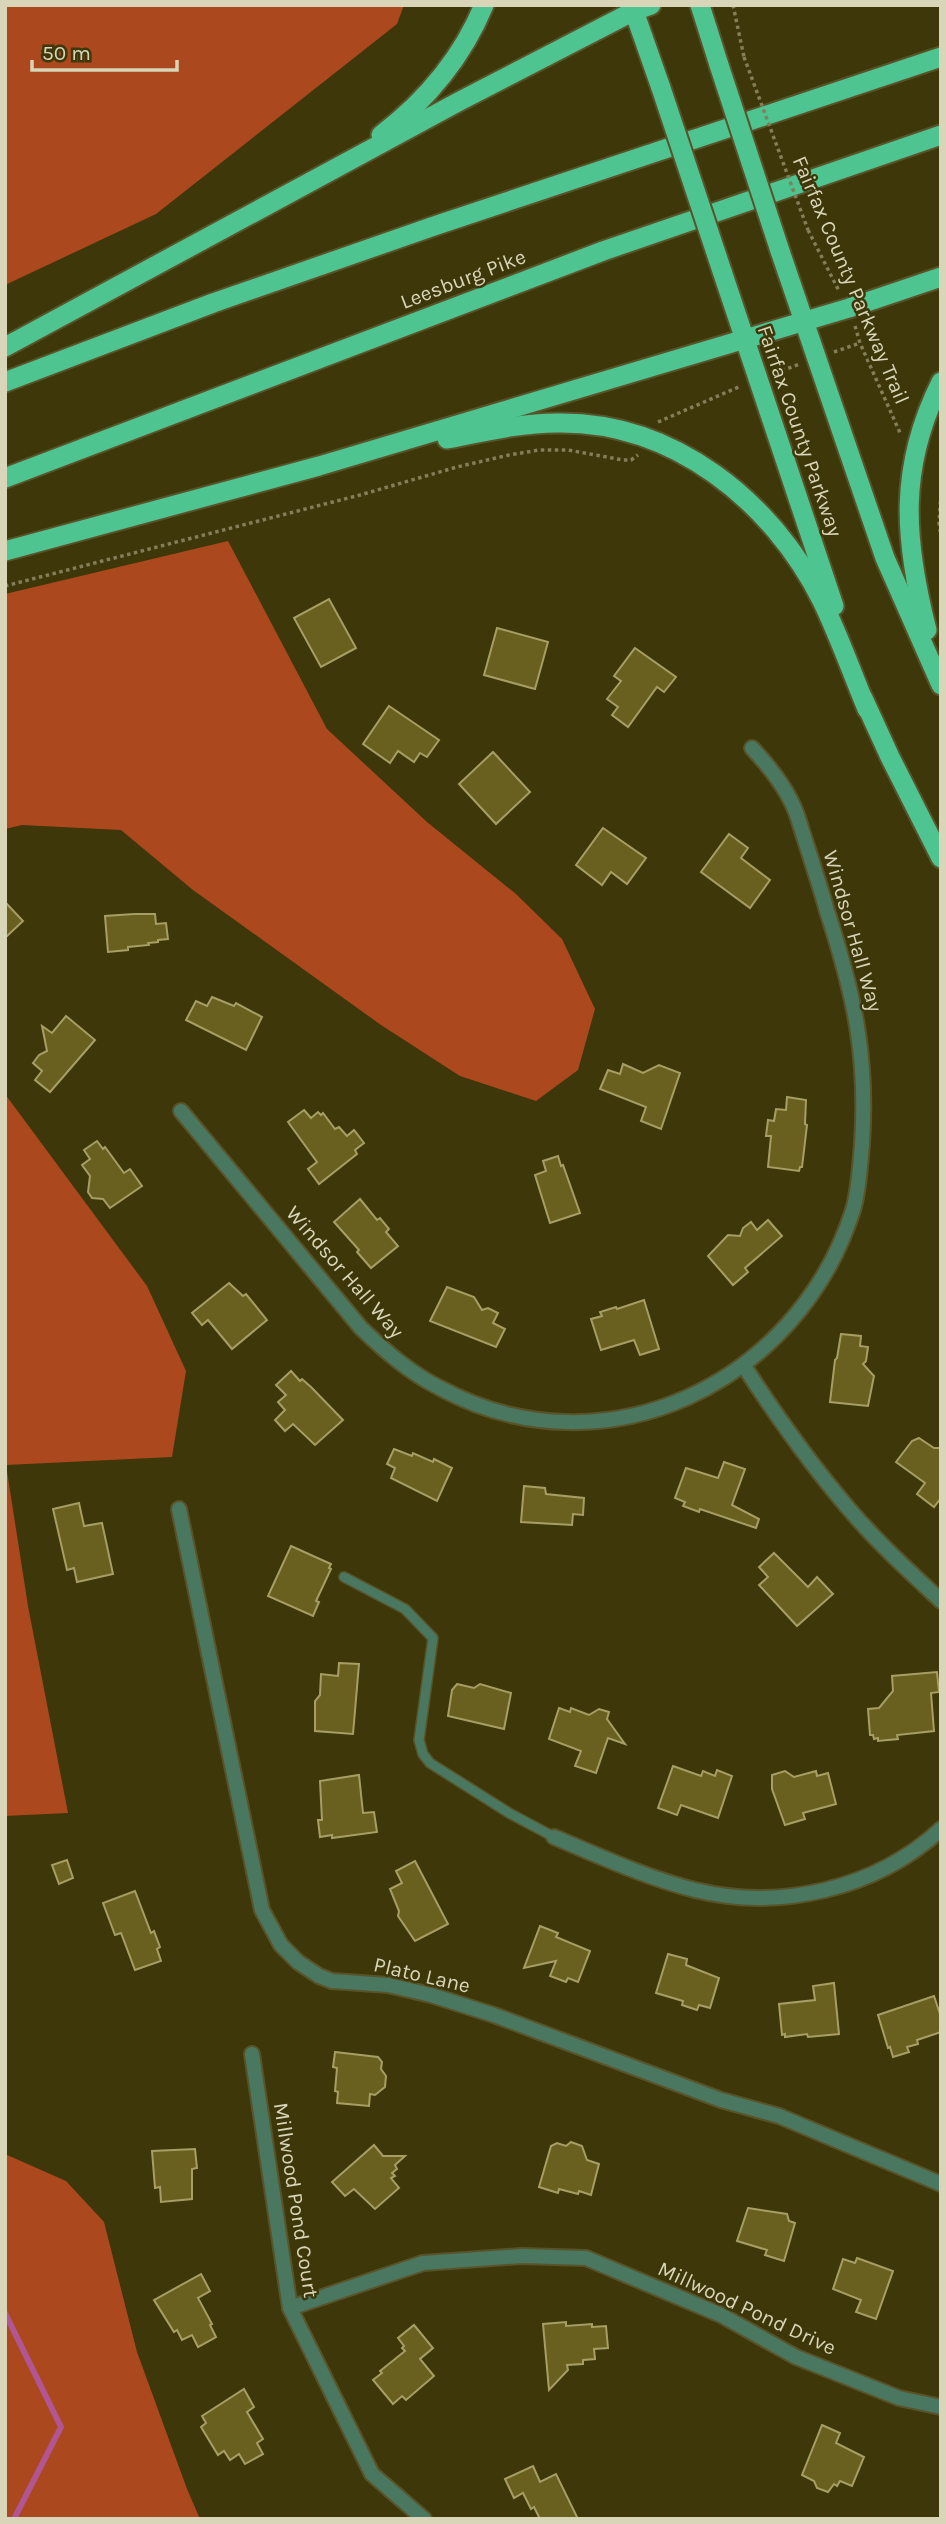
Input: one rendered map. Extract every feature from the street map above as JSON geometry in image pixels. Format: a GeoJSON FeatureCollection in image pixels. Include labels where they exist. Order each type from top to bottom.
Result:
{"type":"FeatureCollection","features":[{"type":"Feature","properties":{"kind":"highway"},"geometry":{"type":"LineString","coordinates":[[333,171],[394,125],[423,99],[464,47],[484,5]]}},
{"type":"Feature","properties":{"kind":"highway","name":"Fairfax County Parkway"},"geometry":{"type":"LineString","coordinates":[[699,5],[885,558],[940,684]]}},
{"type":"Feature","properties":{"kind":"highway"},"geometry":{"type":"LineString","coordinates":[[5,347],[458,102],[642,8]]}},
{"type":"Feature","properties":{"kind":"highway","name":"Fairfax County Parkway"},"geometry":{"type":"LineString","coordinates":[[642,8],[661,88],[867,709],[941,858]]}},
{"type":"Feature","properties":{"kind":"highway"},"geometry":{"type":"LineString","coordinates":[[5,382],[305,270],[941,57]]}},
{"type":"Feature","properties":{"kind":"highway","name":"Leesburg Pike"},"geometry":{"type":"LineString","coordinates":[[5,478],[603,251],[941,135]]}},
{"type":"Feature","properties":{"kind":"highway"},"geometry":{"type":"LineString","coordinates":[[5,551],[319,466],[849,308],[941,277]]}},
{"type":"Feature","properties":{"kind":"highway"},"geometry":{"type":"LineString","coordinates":[[940,684],[919,601],[908,520],[914,456],[924,422],[941,382]]}},
{"type":"Feature","properties":{"kind":"highway"},"geometry":{"type":"LineString","coordinates":[[319,466],[523,425],[559,422],[590,424],[647,438],[700,464],[730,485],[764,517],[796,559],[821,601],[867,709]]}},
{"type":"Feature","properties":{"kind":"street","name":"Windsor Hall Way"},"geometry":{"type":"LineString","coordinates":[[181,1111],[361,1328],[390,1355],[442,1390],[473,1404],[509,1414],[544,1420],[592,1420],[651,1411],[685,1400],[715,1385],[744,1366],[775,1339],[801,1310],[823,1277],[841,1242],[854,1207],[864,1114],[859,1030],[846,971],[793,804],[774,772],[752,748]]}},
{"type":"Feature","properties":{"kind":"street"},"geometry":{"type":"LineString","coordinates":[[744,1366],[848,1508],[895,1559],[941,1601]]}},
{"type":"Feature","properties":{"kind":"street","name":"Plato Lane"},"geometry":{"type":"LineString","coordinates":[[179,1509],[261,1910],[281,1945],[298,1962],[332,1981],[388,1985],[494,2015],[721,2100],[779,2116],[941,2184]]}},
{"type":"Feature","properties":{"kind":"street"},"geometry":{"type":"LineString","coordinates":[[554,1837],[693,1889],[728,1896],[765,1898],[801,1895],[839,1887],[875,1873],[906,1856],[941,1829]]}},
{"type":"Feature","properties":{"kind":"street","name":"Millwood Pond Court"},"geometry":{"type":"LineString","coordinates":[[252,2054],[290,2308],[372,2474],[424,2519]]}},
{"type":"Feature","properties":{"kind":"street","name":"Millwood Pond Drive"},"geometry":{"type":"LineString","coordinates":[[290,2308],[423,2263],[522,2256],[586,2258],[721,2315],[796,2357],[899,2398],[941,2407]]}},
{"type":"Feature","properties":{"kind":"lane"},"geometry":{"type":"LineString","coordinates":[[344,1577],[405,1609],[433,1637],[419,1740],[422,1754],[430,1763],[509,1813],[554,1837]]}},
{"type":"Feature","properties":{"kind":"path","name":"Fairfax County Parkway Trail"},"geometry":{"type":"LineString","coordinates":[[733,5],[744,57],[808,230],[824,265],[849,308],[860,343],[898,430],[914,456]]}},
{"type":"Feature","properties":{"kind":"path"},"geometry":{"type":"LineString","coordinates":[[5,586],[509,455],[539,450],[568,450],[631,460],[637,456],[655,424],[759,379],[860,343]]}},
{"type":"Feature","properties":{"kind":"path"},"geometry":{"type":"LineString","coordinates":[[941,494],[941,536]]}},
{"type":"Feature","properties":{"kind":"shaded area"},"geometry":{"type":"Polygon","coordinates":[[[5,5],[404,5],[397,24],[156,214],[5,285],[5,5]]]}},
{"type":"Feature","properties":{"kind":"shaded area"},"geometry":{"type":"Polygon","coordinates":[[[228,541],[327,729],[427,822],[516,894],[562,939],[595,1009],[578,1070],[536,1101],[460,1076],[381,1025],[193,890],[121,830],[22,825],[5,829],[5,594],[228,541]]]}},
{"type":"Feature","properties":{"kind":"shaded area"},"geometry":{"type":"Polygon","coordinates":[[[5,1094],[147,1286],[186,1371],[172,1457],[6,1465],[28,1606],[68,1813],[5,1816],[5,1094]]]}},
{"type":"Feature","properties":{"kind":"shaded area"},"geometry":{"type":"Polygon","coordinates":[[[5,2154],[66,2181],[104,2222],[137,2352],[200,2519],[5,2519],[5,2154]]]}},
{"type":"Feature","properties":{"kind":"building"},"geometry":{"type":"Polygon","coordinates":[[[329,599],[356,648],[321,667],[294,618],[329,599]]]}},
{"type":"Feature","properties":{"kind":"building"},"geometry":{"type":"Polygon","coordinates":[[[497,628],[548,642],[535,689],[484,675],[497,628]]]}},
{"type":"Feature","properties":{"kind":"building"},"geometry":{"type":"Polygon","coordinates":[[[635,648],[676,677],[664,692],[657,687],[628,727],[612,715],[618,707],[607,699],[621,681],[614,676],[635,648]]]}},
{"type":"Feature","properties":{"kind":"building"},"geometry":{"type":"Polygon","coordinates":[[[389,706],[439,740],[427,757],[420,753],[414,762],[398,751],[390,763],[363,744],[389,706]]]}},
{"type":"Feature","properties":{"kind":"building"},"geometry":{"type":"Polygon","coordinates":[[[493,752],[530,792],[496,824],[459,784],[493,752]]]}},
{"type":"Feature","properties":{"kind":"building"},"geometry":{"type":"Polygon","coordinates":[[[603,828],[646,858],[627,884],[611,872],[602,885],[576,865],[603,828]]]}},
{"type":"Feature","properties":{"kind":"building"},"geometry":{"type":"Polygon","coordinates":[[[729,834],[748,848],[741,858],[770,880],[750,908],[701,872],[729,834]]]}},
{"type":"Feature","properties":{"kind":"building"},"geometry":{"type":"Polygon","coordinates":[[[5,902],[23,921],[5,938],[5,902]]]}},
{"type":"Feature","properties":{"kind":"building"},"geometry":{"type":"Polygon","coordinates":[[[155,914],[156,924],[166,923],[168,939],[148,943],[149,945],[128,947],[128,950],[108,952],[105,916],[155,914]]]}},
{"type":"Feature","properties":{"kind":"building"},"geometry":{"type":"Polygon","coordinates":[[[212,997],[234,1006],[236,1003],[262,1017],[246,1050],[186,1020],[196,1001],[207,1006],[212,997]]]}},
{"type":"Feature","properties":{"kind":"building"},"geometry":{"type":"Polygon","coordinates":[[[66,1016],[95,1040],[50,1092],[35,1080],[42,1071],[33,1063],[39,1055],[47,1051],[42,1026],[52,1033],[66,1016]]]}},
{"type":"Feature","properties":{"kind":"building"},"geometry":{"type":"Polygon","coordinates":[[[623,1064],[643,1073],[659,1065],[680,1073],[661,1129],[641,1121],[646,1107],[600,1089],[608,1070],[620,1074],[623,1064]]]}},
{"type":"Feature","properties":{"kind":"building"},"geometry":{"type":"Polygon","coordinates":[[[787,1097],[806,1100],[807,1125],[802,1167],[799,1171],[768,1167],[771,1136],[766,1136],[768,1120],[774,1121],[776,1109],[786,1110],[787,1097]]]}},
{"type":"Feature","properties":{"kind":"building"},"geometry":{"type":"Polygon","coordinates":[[[304,1110],[311,1118],[318,1112],[321,1115],[323,1113],[335,1129],[339,1127],[347,1136],[354,1130],[364,1143],[355,1150],[357,1154],[319,1184],[308,1169],[317,1162],[288,1122],[304,1110]]]}},
{"type":"Feature","properties":{"kind":"building"},"geometry":{"type":"Polygon","coordinates":[[[97,1141],[103,1149],[105,1147],[124,1173],[130,1169],[142,1186],[110,1208],[103,1199],[92,1198],[88,1192],[90,1176],[82,1165],[90,1159],[84,1150],[97,1141]]]}},
{"type":"Feature","properties":{"kind":"building"},"geometry":{"type":"Polygon","coordinates":[[[558,1156],[580,1213],[550,1223],[535,1175],[546,1171],[543,1161],[558,1156]]]}},
{"type":"Feature","properties":{"kind":"building"},"geometry":{"type":"Polygon","coordinates":[[[360,1199],[377,1220],[380,1218],[389,1229],[386,1232],[398,1246],[371,1268],[334,1222],[360,1199]]]}},
{"type":"Feature","properties":{"kind":"building"},"geometry":{"type":"Polygon","coordinates":[[[768,1220],[782,1236],[745,1268],[748,1272],[733,1285],[708,1256],[728,1235],[740,1236],[743,1228],[751,1222],[757,1230],[768,1220]]]}},
{"type":"Feature","properties":{"kind":"building"},"geometry":{"type":"Polygon","coordinates":[[[229,1283],[243,1296],[246,1294],[267,1320],[232,1349],[208,1320],[202,1325],[192,1313],[229,1283]]]}},
{"type":"Feature","properties":{"kind":"building"},"geometry":{"type":"Polygon","coordinates":[[[447,1287],[474,1297],[482,1310],[488,1308],[498,1313],[493,1323],[505,1329],[496,1347],[430,1321],[447,1287]]]}},
{"type":"Feature","properties":{"kind":"building"},"geometry":{"type":"Polygon","coordinates":[[[644,1300],[659,1349],[640,1355],[634,1340],[601,1350],[591,1319],[602,1316],[600,1312],[644,1300]]]}},
{"type":"Feature","properties":{"kind":"building"},"geometry":{"type":"Polygon","coordinates":[[[841,1334],[861,1336],[860,1346],[868,1347],[863,1364],[874,1376],[868,1406],[830,1402],[841,1334]]]}},
{"type":"Feature","properties":{"kind":"building"},"geometry":{"type":"Polygon","coordinates":[[[291,1371],[343,1420],[315,1445],[293,1424],[285,1431],[275,1420],[285,1410],[278,1402],[286,1395],[276,1385],[291,1371]]]}},
{"type":"Feature","properties":{"kind":"building"},"geometry":{"type":"Polygon","coordinates":[[[919,1438],[934,1448],[941,1448],[941,1498],[934,1507],[917,1494],[925,1483],[896,1462],[912,1441],[919,1438]]]}},
{"type":"Feature","properties":{"kind":"building"},"geometry":{"type":"Polygon","coordinates":[[[394,1449],[412,1456],[413,1453],[433,1462],[434,1459],[452,1468],[437,1501],[391,1478],[395,1468],[387,1464],[394,1449]]]}},
{"type":"Feature","properties":{"kind":"building"},"geometry":{"type":"Polygon","coordinates":[[[724,1462],[745,1469],[732,1505],[759,1519],[756,1528],[700,1509],[699,1512],[683,1506],[685,1502],[675,1498],[686,1468],[718,1478],[724,1462]]]}},
{"type":"Feature","properties":{"kind":"building"},"geometry":{"type":"Polygon","coordinates":[[[524,1486],[545,1488],[546,1494],[584,1498],[583,1515],[573,1514],[572,1525],[521,1522],[524,1486]]]}},
{"type":"Feature","properties":{"kind":"building"},"geometry":{"type":"Polygon","coordinates":[[[79,1503],[84,1526],[102,1523],[113,1574],[77,1582],[74,1568],[67,1570],[53,1509],[79,1503]]]}},
{"type":"Feature","properties":{"kind":"building"},"geometry":{"type":"Polygon","coordinates":[[[291,1546],[331,1564],[313,1616],[268,1596],[291,1546]]]}},
{"type":"Feature","properties":{"kind":"building"},"geometry":{"type":"Polygon","coordinates":[[[774,1553],[808,1587],[817,1577],[833,1594],[797,1626],[759,1585],[768,1577],[759,1567],[774,1553]]]}},
{"type":"Feature","properties":{"kind":"building"},"geometry":{"type":"Polygon","coordinates":[[[339,1663],[359,1664],[353,1734],[315,1731],[315,1701],[320,1695],[321,1674],[338,1676],[339,1663]]]}},
{"type":"Feature","properties":{"kind":"building"},"geometry":{"type":"Polygon","coordinates":[[[937,1672],[939,1692],[931,1693],[934,1731],[897,1735],[898,1739],[878,1741],[878,1738],[874,1739],[873,1735],[870,1735],[868,1709],[879,1708],[893,1691],[892,1676],[937,1672]]]}},
{"type":"Feature","properties":{"kind":"building"},"geometry":{"type":"Polygon","coordinates":[[[457,1684],[474,1688],[480,1684],[511,1693],[504,1729],[448,1716],[452,1690],[457,1684]]]}},
{"type":"Feature","properties":{"kind":"building"},"geometry":{"type":"Polygon","coordinates":[[[559,1708],[570,1712],[571,1708],[589,1715],[599,1709],[609,1712],[607,1719],[625,1744],[608,1738],[596,1773],[575,1766],[581,1751],[549,1739],[559,1708]]]}},
{"type":"Feature","properties":{"kind":"building"},"geometry":{"type":"Polygon","coordinates":[[[673,1766],[701,1776],[703,1771],[715,1776],[717,1770],[732,1776],[718,1818],[681,1805],[677,1815],[658,1808],[673,1766]]]}},
{"type":"Feature","properties":{"kind":"building"},"geometry":{"type":"Polygon","coordinates":[[[785,1771],[794,1777],[816,1771],[817,1776],[828,1773],[836,1804],[803,1813],[805,1819],[785,1825],[772,1789],[772,1775],[785,1771]]]}},
{"type":"Feature","properties":{"kind":"building"},"geometry":{"type":"Polygon","coordinates":[[[359,1775],[363,1813],[374,1812],[377,1832],[320,1837],[320,1781],[359,1775]]]}},
{"type":"Feature","properties":{"kind":"building"},"geometry":{"type":"Polygon","coordinates":[[[67,1860],[73,1878],[59,1884],[52,1865],[67,1860]]]}},
{"type":"Feature","properties":{"kind":"building"},"geometry":{"type":"Polygon","coordinates":[[[415,1861],[448,1924],[415,1941],[398,1916],[399,1911],[390,1889],[402,1883],[396,1871],[415,1861]]]}},
{"type":"Feature","properties":{"kind":"building"},"geometry":{"type":"Polygon","coordinates":[[[135,1891],[151,1933],[154,1931],[160,1947],[157,1949],[161,1961],[135,1970],[121,1933],[115,1935],[103,1903],[135,1891]]]}},
{"type":"Feature","properties":{"kind":"building"},"geometry":{"type":"Polygon","coordinates":[[[540,1926],[558,1933],[556,1937],[590,1951],[578,1982],[568,1978],[566,1982],[550,1976],[556,1961],[524,1968],[540,1926]]]}},
{"type":"Feature","properties":{"kind":"building"},"geometry":{"type":"Polygon","coordinates":[[[668,1954],[687,1959],[686,1965],[719,1978],[710,2008],[699,2005],[697,2010],[682,2005],[683,2001],[656,1993],[668,1954]]]}},
{"type":"Feature","properties":{"kind":"building"},"geometry":{"type":"Polygon","coordinates":[[[834,1983],[839,2034],[808,2037],[807,2034],[785,2037],[785,2034],[782,2035],[779,2004],[815,2000],[813,1986],[834,1983]]]}},
{"type":"Feature","properties":{"kind":"building"},"geometry":{"type":"Polygon","coordinates":[[[934,1996],[941,2017],[941,2032],[917,2040],[918,2044],[907,2047],[909,2052],[893,2057],[878,2015],[934,1996]]]}},
{"type":"Feature","properties":{"kind":"building"},"geometry":{"type":"Polygon","coordinates":[[[335,2052],[378,2057],[382,2062],[381,2069],[386,2076],[385,2087],[375,2095],[370,2094],[369,2106],[337,2103],[337,2068],[333,2067],[335,2052]]]}},
{"type":"Feature","properties":{"kind":"building"},"geometry":{"type":"Polygon","coordinates":[[[571,2142],[582,2146],[587,2160],[599,2164],[591,2195],[559,2189],[558,2193],[539,2187],[551,2146],[557,2143],[566,2146],[571,2142]]]}},
{"type":"Feature","properties":{"kind":"building"},"geometry":{"type":"Polygon","coordinates":[[[374,2145],[383,2156],[405,2156],[395,2165],[397,2169],[392,2173],[395,2176],[391,2178],[399,2188],[375,2209],[354,2189],[345,2196],[332,2182],[374,2145]]]}},
{"type":"Feature","properties":{"kind":"building"},"geometry":{"type":"Polygon","coordinates":[[[195,2149],[197,2168],[192,2169],[192,2199],[161,2202],[160,2187],[155,2188],[152,2151],[195,2149]]]}},
{"type":"Feature","properties":{"kind":"building"},"geometry":{"type":"Polygon","coordinates":[[[748,2208],[787,2214],[789,2221],[795,2223],[784,2261],[765,2255],[767,2250],[737,2241],[748,2208]]]}},
{"type":"Feature","properties":{"kind":"building"},"geometry":{"type":"Polygon","coordinates":[[[857,2258],[893,2271],[876,2319],[856,2312],[861,2300],[833,2289],[843,2259],[855,2263],[857,2258]]]}},
{"type":"Feature","properties":{"kind":"building"},"geometry":{"type":"Polygon","coordinates":[[[201,2274],[210,2291],[198,2298],[216,2337],[198,2347],[192,2335],[182,2340],[177,2330],[174,2332],[154,2300],[201,2274]]]}},
{"type":"Feature","properties":{"kind":"building"},"geometry":{"type":"Polygon","coordinates":[[[566,2322],[566,2326],[606,2326],[608,2348],[594,2349],[595,2359],[583,2360],[583,2364],[567,2365],[568,2370],[549,2390],[543,2324],[566,2322]]]}},
{"type":"Feature","properties":{"kind":"building"},"geometry":{"type":"Polygon","coordinates":[[[414,2325],[433,2348],[420,2359],[434,2376],[406,2400],[402,2396],[393,2404],[373,2380],[405,2351],[398,2338],[414,2325]]]}},
{"type":"Feature","properties":{"kind":"building"},"geometry":{"type":"Polygon","coordinates":[[[244,2389],[254,2407],[247,2412],[263,2439],[257,2443],[263,2454],[245,2464],[239,2454],[230,2460],[224,2451],[218,2455],[201,2427],[206,2423],[202,2416],[244,2389]]]}},
{"type":"Feature","properties":{"kind":"building"},"geometry":{"type":"Polygon","coordinates":[[[822,2425],[840,2433],[836,2443],[864,2457],[852,2486],[840,2481],[828,2492],[817,2488],[814,2481],[802,2475],[822,2425]]]}},
{"type":"Feature","properties":{"kind":"building"},"geometry":{"type":"Polygon","coordinates":[[[533,2466],[540,2482],[556,2474],[578,2519],[540,2519],[523,2493],[514,2498],[505,2479],[533,2466]]]}},
{"type":"Feature","properties":{"kind":"waterway"},"geometry":{"type":"LineString","coordinates":[[5,2313],[61,2427],[14,2519]]}}]}
